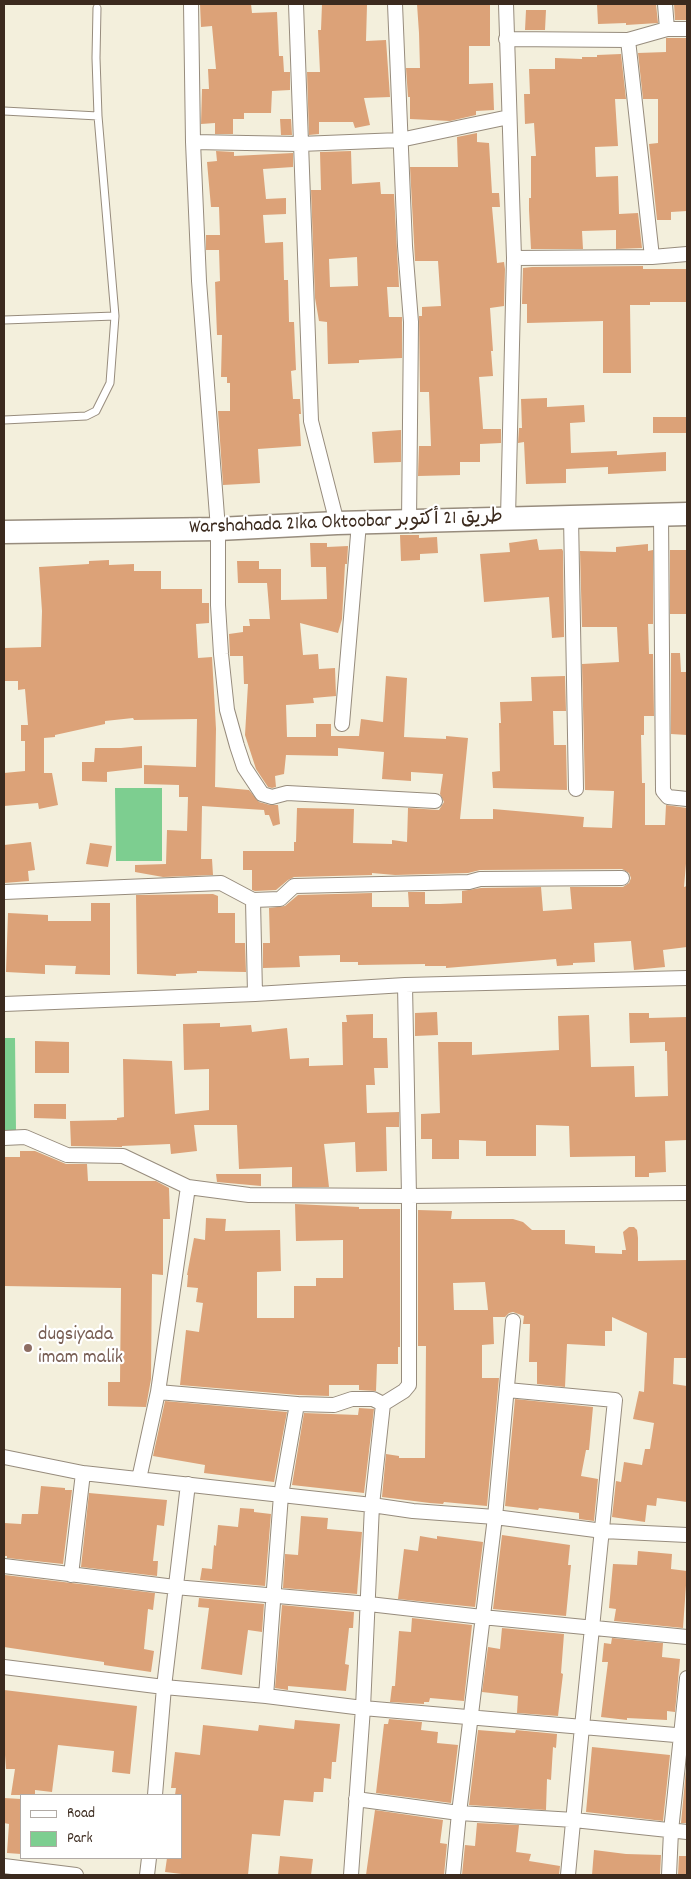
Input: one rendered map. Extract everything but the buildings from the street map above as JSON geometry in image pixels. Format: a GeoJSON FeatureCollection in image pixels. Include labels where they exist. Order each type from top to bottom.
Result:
{"type":"FeatureCollection","features":[{"type":"Feature","properties":{"kind":"main road","name":"Warshahada 21ka Oktoobar طريق 21 أكتوبر"},"geometry":{"type":"LineString","coordinates":[[4,532],[218,528],[687,514]]}},
{"type":"Feature","properties":{"kind":"street"},"geometry":{"type":"LineString","coordinates":[[191,4],[198,281],[218,528],[218,605],[227,710],[244,767],[262,794],[272,797],[287,792],[436,801]]}},
{"type":"Feature","properties":{"kind":"street"},"geometry":{"type":"LineString","coordinates":[[296,4],[311,421],[348,523],[342,724]]}},
{"type":"Feature","properties":{"kind":"street"},"geometry":{"type":"LineString","coordinates":[[396,4],[400,140],[411,322],[410,522]]}},
{"type":"Feature","properties":{"kind":"street"},"geometry":{"type":"LineString","coordinates":[[506,4],[514,258],[508,518]]}},
{"type":"Feature","properties":{"kind":"street"},"geometry":{"type":"LineString","coordinates":[[665,4],[667,29]]}},
{"type":"Feature","properties":{"kind":"street"},"geometry":{"type":"LineString","coordinates":[[506,39],[628,40],[667,29],[687,29]]}},
{"type":"Feature","properties":{"kind":"street"},"geometry":{"type":"LineString","coordinates":[[628,40],[652,257]]}},
{"type":"Feature","properties":{"kind":"street"},"geometry":{"type":"LineString","coordinates":[[193,142],[300,144],[400,140],[509,117]]}},
{"type":"Feature","properties":{"kind":"street"},"geometry":{"type":"LineString","coordinates":[[514,258],[652,257],[687,254]]}},
{"type":"Feature","properties":{"kind":"street"},"geometry":{"type":"LineString","coordinates":[[661,514],[663,791],[668,796],[687,799]]}},
{"type":"Feature","properties":{"kind":"street"},"geometry":{"type":"LineString","coordinates":[[571,517],[576,789]]}},
{"type":"Feature","properties":{"kind":"street"},"geometry":{"type":"LineString","coordinates":[[4,892],[222,883],[253,900],[280,899],[294,886],[469,882],[480,878],[622,878]]}},
{"type":"Feature","properties":{"kind":"street"},"geometry":{"type":"LineString","coordinates":[[253,900],[255,994]]}},
{"type":"Feature","properties":{"kind":"street"},"geometry":{"type":"LineString","coordinates":[[4,1004],[255,994],[404,985],[687,978]]}},
{"type":"Feature","properties":{"kind":"street"},"geometry":{"type":"LineString","coordinates":[[383,1404],[404,1391],[409,1385],[409,1196],[404,985]]}},
{"type":"Feature","properties":{"kind":"street"},"geometry":{"type":"LineString","coordinates":[[4,1138],[25,1137],[67,1155],[123,1156],[188,1187],[249,1195],[409,1196],[687,1193]]}},
{"type":"Feature","properties":{"kind":"street"},"geometry":{"type":"LineString","coordinates":[[139,1479],[158,1392],[188,1187]]}},
{"type":"Feature","properties":{"kind":"street"},"geometry":{"type":"LineString","coordinates":[[454,1875],[459,1813],[494,1517],[514,1321]]}},
{"type":"Feature","properties":{"kind":"street"},"geometry":{"type":"LineString","coordinates":[[507,1390],[616,1400],[568,1875]]}},
{"type":"Feature","properties":{"kind":"street"},"geometry":{"type":"LineString","coordinates":[[158,1392],[297,1404],[334,1405],[352,1399],[373,1399],[383,1404]]}},
{"type":"Feature","properties":{"kind":"street"},"geometry":{"type":"LineString","coordinates":[[266,1696],[281,1495],[297,1404]]}},
{"type":"Feature","properties":{"kind":"street"},"geometry":{"type":"LineString","coordinates":[[351,1875],[369,1604],[372,1505],[383,1404]]}},
{"type":"Feature","properties":{"kind":"street"},"geometry":{"type":"LineString","coordinates":[[4,1457],[83,1472],[413,1511],[494,1517],[603,1530],[687,1535]]}},
{"type":"Feature","properties":{"kind":"street"},"geometry":{"type":"LineString","coordinates":[[71,1576],[83,1472]]}},
{"type":"Feature","properties":{"kind":"street"},"geometry":{"type":"LineString","coordinates":[[155,1794],[164,1687],[188,1484]]}},
{"type":"Feature","properties":{"kind":"street"},"geometry":{"type":"LineString","coordinates":[[4,1566],[71,1576],[175,1587],[369,1604],[482,1618],[687,1637]]}},
{"type":"Feature","properties":{"kind":"street"},"geometry":{"type":"LineString","coordinates":[[4,1667],[164,1687],[266,1696],[363,1708],[684,1736]]}},
{"type":"Feature","properties":{"kind":"street"},"geometry":{"type":"LineString","coordinates":[[669,1875],[671,1831],[684,1736],[687,1678]]}},
{"type":"Feature","properties":{"kind":"street"},"geometry":{"type":"LineString","coordinates":[[356,1799],[459,1813],[574,1820],[687,1832]]}},
{"type":"Feature","properties":{"kind":"street"},"geometry":{"type":"LineString","coordinates":[[147,1875],[149,1859]]}},
{"type":"Feature","properties":{"kind":"street"},"geometry":{"type":"LineString","coordinates":[[4,1866],[76,1875]]}},
{"type":"Feature","properties":{"kind":"lane"},"geometry":{"type":"LineString","coordinates":[[4,420],[86,416],[96,411],[110,383],[115,316],[98,116],[97,8]]}},
{"type":"Feature","properties":{"kind":"lane"},"geometry":{"type":"LineString","coordinates":[[4,112],[98,116]]}},
{"type":"Feature","properties":{"kind":"lane"},"geometry":{"type":"LineString","coordinates":[[4,320],[115,316]]}},
{"type":"Feature","properties":{"kind":"green space"},"geometry":{"type":"Polygon","coordinates":[[[115,788],[162,788],[162,861],[116,861],[115,788]]]}},
{"type":"Feature","properties":{"kind":"green space"},"geometry":{"type":"Polygon","coordinates":[[[4,1038],[15,1038],[16,1132],[4,1132],[4,1038]]]}},
{"type":"Feature","properties":{"kind":"place","name":"dugsiyada imam malik"},"geometry":{"type":"Point","coordinates":[28,1348]}}]}
